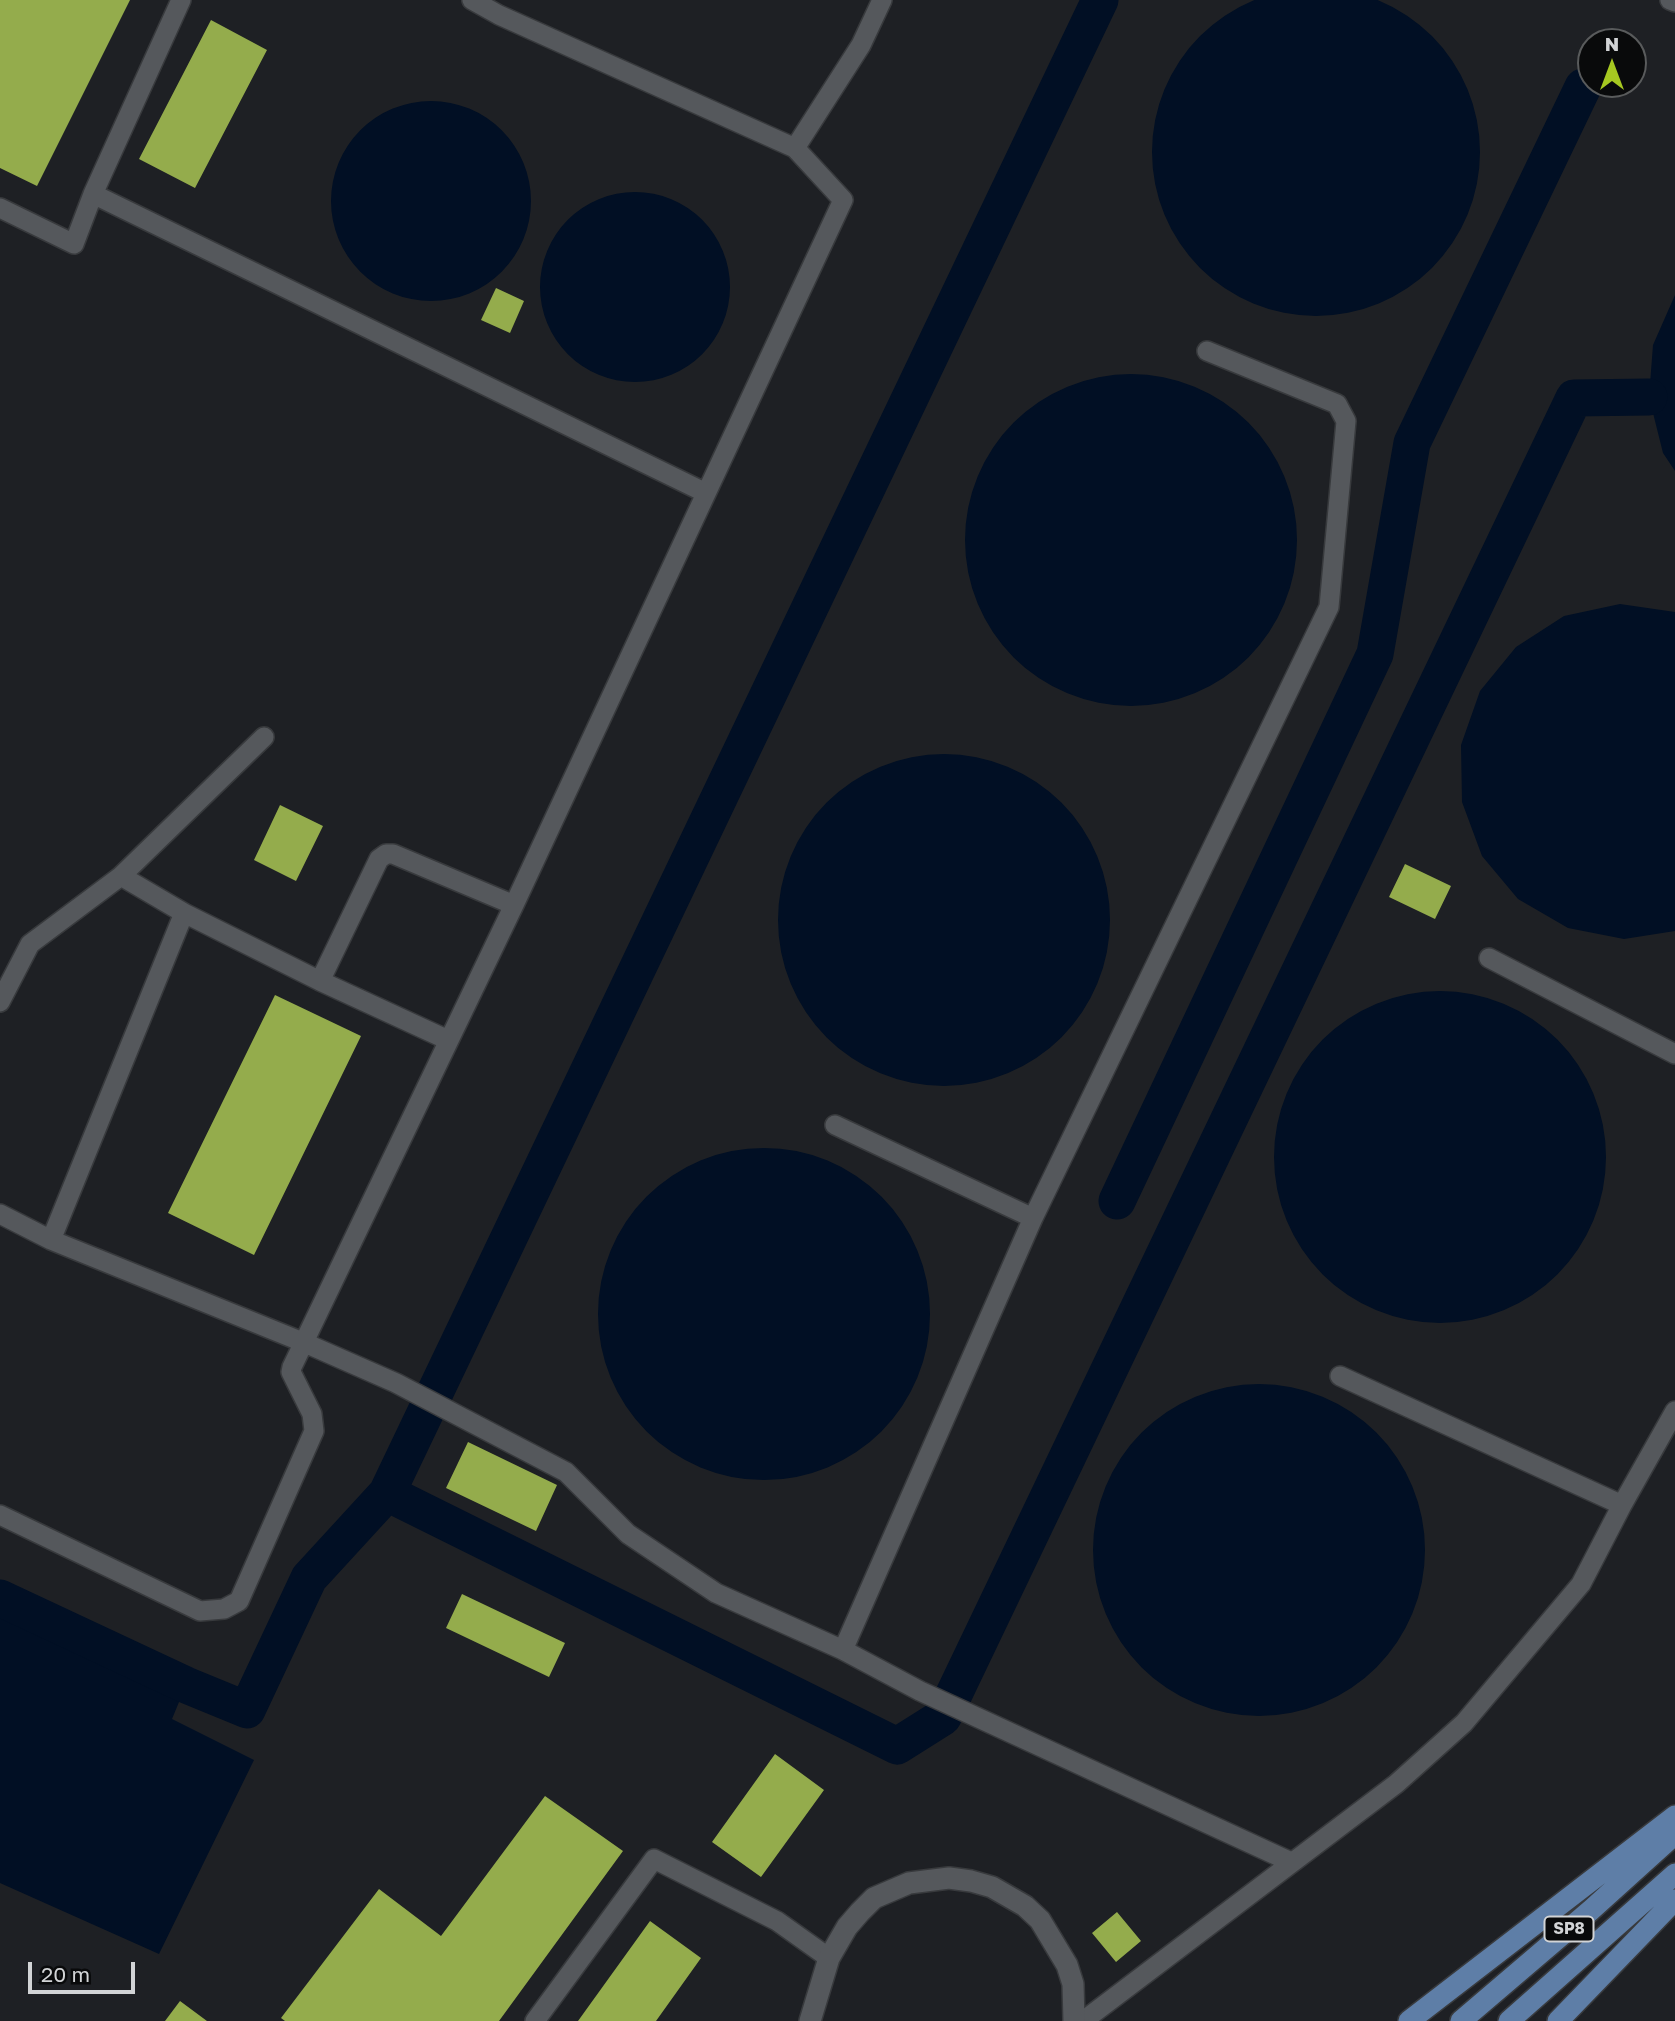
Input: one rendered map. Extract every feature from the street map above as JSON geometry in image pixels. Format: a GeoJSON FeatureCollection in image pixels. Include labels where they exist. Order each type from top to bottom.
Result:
{"type":"FeatureCollection","features":[{"type":"Feature","properties":{"kind":"main road"},"geometry":{"type":"LineString","coordinates":[[1409,2021],[1675,1816]]}},
{"type":"Feature","properties":{"kind":"main road","name":"SP8"},"geometry":{"type":"LineString","coordinates":[[1461,2021],[1675,1834]]}},
{"type":"Feature","properties":{"kind":"main road","name":"SP8"},"geometry":{"type":"LineString","coordinates":[[1509,2021],[1675,1874]]}},
{"type":"Feature","properties":{"kind":"main road"},"geometry":{"type":"LineString","coordinates":[[1558,2021],[1675,1900]]}},
{"type":"Feature","properties":{"kind":"street"},"geometry":{"type":"LineString","coordinates":[[810,2021],[829,1958],[847,1927],[874,1898],[909,1883],[930,1878],[971,1881],[1010,1896],[1040,1920],[1067,1965],[1073,1984],[1074,2021]]}},
{"type":"Feature","properties":{"kind":"lane"},"geometry":{"type":"LineString","coordinates":[[0,208],[74,244],[93,194],[181,0]]}},
{"type":"Feature","properties":{"kind":"lane"},"geometry":{"type":"LineString","coordinates":[[0,1515],[200,1611],[224,1609],[239,1601],[314,1431],[312,1415],[292,1372],[844,200],[795,148],[502,8],[472,0]]}},
{"type":"Feature","properties":{"kind":"lane"},"geometry":{"type":"LineString","coordinates":[[795,148],[861,45],[882,0]]}},
{"type":"Feature","properties":{"kind":"lane"},"geometry":{"type":"LineString","coordinates":[[93,194],[706,493]]}},
{"type":"Feature","properties":{"kind":"lane"},"geometry":{"type":"LineString","coordinates":[[843,1650],[1033,1218],[1329,607],[1346,421],[1338,404],[1207,351]]}},
{"type":"Feature","properties":{"kind":"lane"},"geometry":{"type":"LineString","coordinates":[[0,1002],[30,944],[121,876],[264,737]]}},
{"type":"Feature","properties":{"kind":"lane"},"geometry":{"type":"LineString","coordinates":[[320,981],[379,859],[386,854],[393,854],[514,905]]}},
{"type":"Feature","properties":{"kind":"lane"},"geometry":{"type":"LineString","coordinates":[[121,876],[184,913],[320,981],[448,1040]]}},
{"type":"Feature","properties":{"kind":"lane"},"geometry":{"type":"LineString","coordinates":[[51,1240],[184,913]]}},
{"type":"Feature","properties":{"kind":"lane"},"geometry":{"type":"LineString","coordinates":[[1489,958],[1675,1054]]}},
{"type":"Feature","properties":{"kind":"lane"},"geometry":{"type":"LineString","coordinates":[[835,1125],[1033,1218]]}},
{"type":"Feature","properties":{"kind":"lane"},"geometry":{"type":"LineString","coordinates":[[0,1214],[51,1240],[305,1343],[396,1383],[566,1472],[628,1534],[716,1593],[843,1650],[920,1691],[1291,1862]]}},
{"type":"Feature","properties":{"kind":"lane"},"geometry":{"type":"LineString","coordinates":[[1340,1376],[1622,1504]]}},
{"type":"Feature","properties":{"kind":"lane"},"geometry":{"type":"LineString","coordinates":[[1083,2021],[1396,1784],[1464,1723],[1581,1584],[1622,1504],[1675,1411]]}},
{"type":"Feature","properties":{"kind":"lane"},"geometry":{"type":"LineString","coordinates":[[535,2021],[654,1859],[777,1922],[829,1958]]}},
{"type":"Feature","properties":{"kind":"water"},"geometry":{"type":"Polygon","coordinates":[[[1300,-12],[1332,-12],[1364,-5],[1393,7],[1420,25],[1443,48],[1468,89],[1477,120],[1480,152],[1477,184],[1468,215],[1453,243],[1420,279],[1393,297],[1364,309],[1332,316],[1300,316],[1268,309],[1239,297],[1212,279],[1189,256],[1171,229],[1159,200],[1152,168],[1152,136],[1159,104],[1171,75],[1189,48],[1212,25],[1239,7],[1268,-5],[1300,-12]]]}},
{"type":"Feature","properties":{"kind":"water"},"geometry":{"type":"Polygon","coordinates":[[[431,101],[469,109],[502,130],[523,163],[531,201],[523,239],[502,272],[469,293],[431,301],[393,293],[360,272],[339,239],[331,201],[339,163],[360,130],[393,109],[431,101]]]}},
{"type":"Feature","properties":{"kind":"water"},"geometry":{"type":"Polygon","coordinates":[[[635,192],[671,199],[702,220],[723,251],[730,287],[723,323],[702,354],[671,375],[635,382],[599,375],[568,354],[547,323],[540,287],[547,251],[568,220],[599,199],[635,192]]]}},
{"type":"Feature","properties":{"kind":"water"},"geometry":{"type":"Polygon","coordinates":[[[1675,295],[1675,471],[1663,453],[1649,397],[1653,345],[1675,295]]]}},
{"type":"Feature","properties":{"kind":"water"},"geometry":{"type":"Polygon","coordinates":[[[1131,374],[1163,377],[1195,387],[1223,402],[1248,423],[1269,448],[1284,476],[1294,508],[1297,540],[1294,572],[1284,604],[1269,632],[1248,657],[1223,678],[1195,693],[1163,703],[1131,706],[1099,703],[1067,693],[1039,678],[1014,657],[993,632],[978,604],[968,572],[965,540],[968,508],[978,476],[993,448],[1014,423],[1039,402],[1067,387],[1099,377],[1131,374]]]}},
{"type":"Feature","properties":{"kind":"water"},"geometry":{"type":"Polygon","coordinates":[[[1620,604],[1675,612],[1675,931],[1624,939],[1568,928],[1518,899],[1482,856],[1462,802],[1461,745],[1480,691],[1516,647],[1564,616],[1620,604]]]}},
{"type":"Feature","properties":{"kind":"water"},"geometry":{"type":"Polygon","coordinates":[[[944,754],[976,757],[1008,767],[1036,782],[1061,803],[1082,828],[1097,856],[1107,888],[1110,920],[1107,952],[1097,984],[1082,1012],[1061,1037],[1036,1058],[1008,1073],[976,1083],[944,1086],[912,1083],[880,1073],[852,1058],[827,1037],[806,1012],[791,984],[781,952],[778,920],[781,888],[791,856],[806,828],[827,803],[852,782],[880,767],[912,757],[944,754]]]}},
{"type":"Feature","properties":{"kind":"water"},"geometry":{"type":"Polygon","coordinates":[[[1440,991],[1472,994],[1504,1004],[1532,1019],[1557,1040],[1578,1065],[1593,1093],[1603,1125],[1606,1157],[1603,1189],[1593,1221],[1578,1249],[1557,1274],[1532,1295],[1504,1310],[1472,1320],[1440,1323],[1408,1320],[1376,1310],[1348,1295],[1323,1274],[1302,1249],[1287,1221],[1277,1189],[1274,1157],[1277,1125],[1287,1093],[1302,1065],[1323,1040],[1348,1019],[1376,1004],[1408,994],[1440,991]]]}},
{"type":"Feature","properties":{"kind":"water"},"geometry":{"type":"Polygon","coordinates":[[[764,1148],[796,1151],[828,1161],[856,1176],[881,1197],[902,1222],[917,1250],[927,1282],[930,1314],[927,1346],[917,1378],[902,1406],[881,1431],[856,1452],[828,1467],[796,1477],[764,1480],[732,1477],[700,1467],[672,1452],[647,1431],[626,1406],[611,1378],[601,1346],[598,1314],[601,1282],[611,1250],[626,1222],[647,1197],[672,1176],[700,1161],[732,1151],[764,1148]]]}},
{"type":"Feature","properties":{"kind":"water"},"geometry":{"type":"Polygon","coordinates":[[[1259,1384],[1291,1387],[1323,1397],[1351,1412],[1376,1433],[1397,1458],[1412,1486],[1422,1518],[1425,1550],[1422,1582],[1412,1614],[1397,1642],[1376,1667],[1351,1688],[1323,1703],[1291,1713],[1259,1716],[1227,1713],[1195,1703],[1167,1688],[1142,1667],[1121,1642],[1106,1614],[1096,1582],[1093,1550],[1096,1518],[1106,1486],[1121,1458],[1142,1433],[1167,1412],[1195,1397],[1227,1387],[1259,1384]]]}},
{"type":"Feature","properties":{"kind":"water"},"geometry":{"type":"Polygon","coordinates":[[[0,1598],[186,1685],[172,1719],[254,1760],[159,1954],[0,1883],[0,1598]]]}},
{"type":"Feature","properties":{"kind":"building"},"geometry":{"type":"Polygon","coordinates":[[[0,0],[130,0],[37,186],[0,168],[0,0]]]}},
{"type":"Feature","properties":{"kind":"building"},"geometry":{"type":"Polygon","coordinates":[[[211,20],[267,50],[195,188],[139,159],[211,20]]]}},
{"type":"Feature","properties":{"kind":"building"},"geometry":{"type":"Polygon","coordinates":[[[496,288],[524,301],[510,333],[481,320],[496,288]]]}},
{"type":"Feature","properties":{"kind":"building"},"geometry":{"type":"Polygon","coordinates":[[[280,805],[323,826],[296,881],[254,860],[280,805]]]}},
{"type":"Feature","properties":{"kind":"building"},"geometry":{"type":"Polygon","coordinates":[[[1405,864],[1451,886],[1435,919],[1389,897],[1405,864]]]}},
{"type":"Feature","properties":{"kind":"building"},"geometry":{"type":"Polygon","coordinates":[[[275,995],[361,1036],[254,1255],[168,1213],[275,995]]]}},
{"type":"Feature","properties":{"kind":"building"},"geometry":{"type":"Polygon","coordinates":[[[468,1442],[557,1485],[536,1531],[446,1488],[468,1442]]]}},
{"type":"Feature","properties":{"kind":"building"},"geometry":{"type":"Polygon","coordinates":[[[462,1594],[565,1643],[549,1677],[446,1628],[462,1594]]]}},
{"type":"Feature","properties":{"kind":"building"},"geometry":{"type":"Polygon","coordinates":[[[775,1754],[824,1790],[761,1877],[712,1842],[775,1754]]]}},
{"type":"Feature","properties":{"kind":"building"},"geometry":{"type":"Polygon","coordinates":[[[545,1796],[623,1851],[499,2021],[285,2021],[281,2018],[379,1889],[441,1936],[545,1796]]]}},
{"type":"Feature","properties":{"kind":"building"},"geometry":{"type":"Polygon","coordinates":[[[1117,1912],[1141,1941],[1116,1962],[1092,1933],[1117,1912]]]}},
{"type":"Feature","properties":{"kind":"building"},"geometry":{"type":"Polygon","coordinates":[[[650,1921],[701,1958],[656,2021],[578,2021],[650,1921]]]}},
{"type":"Feature","properties":{"kind":"building"},"geometry":{"type":"Polygon","coordinates":[[[180,2001],[207,2021],[165,2021],[180,2001]]]}},
{"type":"Feature","properties":{"kind":"waterway"},"geometry":{"type":"LineString","coordinates":[[387,1493],[1100,0]]}},
{"type":"Feature","properties":{"kind":"waterway"},"geometry":{"type":"LineString","coordinates":[[1117,1201],[1375,654],[1412,443],[1578,98]]}},
{"type":"Feature","properties":{"kind":"waterway"},"geometry":{"type":"LineString","coordinates":[[0,1598],[186,1685],[247,1710],[309,1578],[387,1493],[897,1746],[943,1717],[1574,398],[1649,397]]}}]}
